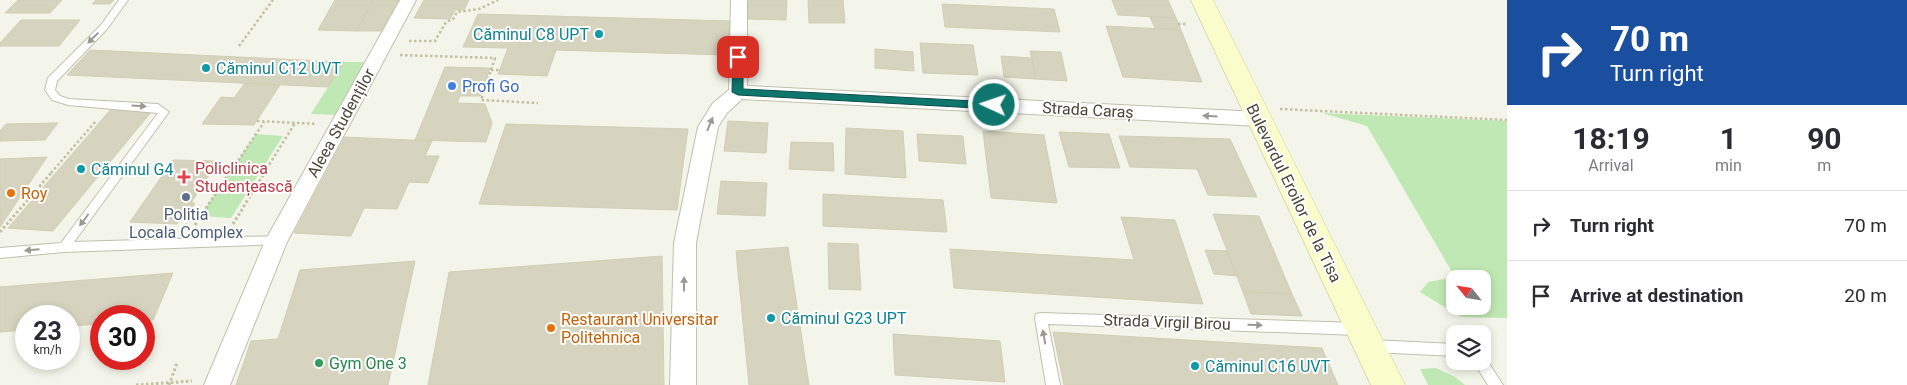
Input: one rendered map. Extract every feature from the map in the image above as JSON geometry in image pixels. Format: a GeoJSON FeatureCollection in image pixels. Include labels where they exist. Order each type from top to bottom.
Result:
{"type":"FeatureCollection","features":[{"type":"Feature","properties":{"kind":"street","name":"Aleea Studenților"},"geometry":{"type":"LineString","coordinates":[[217,385],[276,241],[408,0]]}},
{"type":"Feature","properties":{"kind":"street"},"geometry":{"type":"LineString","coordinates":[[682,385],[685,243],[708,127],[720,108],[738,92],[739,0]]}},
{"type":"Feature","properties":{"kind":"street","name":"Bulevardul Eroilor de la Tisa"},"geometry":{"type":"LineString","coordinates":[[1202,0],[1388,385]]}},
{"type":"Feature","properties":{"kind":"street","name":"Strada Caraș"},"geometry":{"type":"LineString","coordinates":[[738,92],[1256,113]]}},
{"type":"Feature","properties":{"kind":"lane"},"geometry":{"type":"LineString","coordinates":[[64,247],[164,112],[158,108],[64,101],[52,93],[50,84],[104,26],[124,0]]}},
{"type":"Feature","properties":{"kind":"lane"},"geometry":{"type":"LineString","coordinates":[[0,253],[64,247],[276,241]]}},
{"type":"Feature","properties":{"kind":"lane","name":"Strada Virgil Birou"},"geometry":{"type":"LineString","coordinates":[[1053,385],[1041,318],[1364,337]]}},
{"type":"Feature","properties":{"kind":"lane"},"geometry":{"type":"LineString","coordinates":[[1364,337],[1446,349]]}},
{"type":"Feature","properties":{"kind":"lane"},"geometry":{"type":"LineString","coordinates":[[1486,370],[1496,385]]}},
{"type":"Feature","properties":{"kind":"path"},"geometry":{"type":"LineString","coordinates":[[239,46],[273,0]]}},
{"type":"Feature","properties":{"kind":"path"},"geometry":{"type":"LineString","coordinates":[[382,48],[435,41],[446,22],[453,19],[457,12],[479,9],[498,0]]}},
{"type":"Feature","properties":{"kind":"path"},"geometry":{"type":"LineString","coordinates":[[1178,24],[1189,24]]}},
{"type":"Feature","properties":{"kind":"path"},"geometry":{"type":"LineString","coordinates":[[382,48],[495,58],[481,100],[538,103]]}},
{"type":"Feature","properties":{"kind":"path"},"geometry":{"type":"LineString","coordinates":[[491,70],[499,70]]}},
{"type":"Feature","properties":{"kind":"path"},"geometry":{"type":"LineString","coordinates":[[0,232],[111,105]]}},
{"type":"Feature","properties":{"kind":"path"},"geometry":{"type":"LineString","coordinates":[[1256,113],[1507,120]]}},
{"type":"Feature","properties":{"kind":"path"},"geometry":{"type":"LineString","coordinates":[[257,121],[340,124]]}},
{"type":"Feature","properties":{"kind":"path"},"geometry":{"type":"LineString","coordinates":[[193,227],[264,122]]}},
{"type":"Feature","properties":{"kind":"path"},"geometry":{"type":"LineString","coordinates":[[228,233],[295,123]]}},
{"type":"Feature","properties":{"kind":"path"},"geometry":{"type":"LineString","coordinates":[[182,233],[200,205],[194,206]]}},
{"type":"Feature","properties":{"kind":"path"},"geometry":{"type":"LineString","coordinates":[[190,212],[196,212]]}},
{"type":"Feature","properties":{"kind":"path"},"geometry":{"type":"LineString","coordinates":[[136,385],[169,384],[177,363]]}},
{"type":"Feature","properties":{"kind":"green space"},"geometry":{"type":"Polygon","coordinates":[[[344,62],[368,62],[337,115],[311,114],[344,62]]]}},
{"type":"Feature","properties":{"kind":"green space"},"geometry":{"type":"Polygon","coordinates":[[[1322,113],[1507,121],[1507,318],[1461,317],[1458,315],[1491,315],[1491,270],[1451,270],[1367,126],[1322,113]]]}},
{"type":"Feature","properties":{"kind":"green space"},"geometry":{"type":"Polygon","coordinates":[[[256,134],[283,136],[231,218],[200,216],[256,134]]]}},
{"type":"Feature","properties":{"kind":"green space"},"geometry":{"type":"Polygon","coordinates":[[[1446,279],[1446,308],[1420,292],[1428,282],[1446,279]]]}},
{"type":"Feature","properties":{"kind":"green space"},"geometry":{"type":"Polygon","coordinates":[[[1436,368],[1455,377],[1465,385],[1428,385],[1420,369],[1436,368]]]}},
{"type":"Feature","properties":{"kind":"building"},"geometry":{"type":"Polygon","coordinates":[[[18,0],[62,0],[50,13],[5,13],[18,0]]]}},
{"type":"Feature","properties":{"kind":"building"},"geometry":{"type":"Polygon","coordinates":[[[96,0],[114,0],[110,4],[92,4],[96,0]]]}},
{"type":"Feature","properties":{"kind":"building"},"geometry":{"type":"Polygon","coordinates":[[[335,0],[373,0],[357,31],[318,30],[335,0]]]}},
{"type":"Feature","properties":{"kind":"building"},"geometry":{"type":"Polygon","coordinates":[[[373,0],[402,0],[386,31],[357,31],[373,0]]]}},
{"type":"Feature","properties":{"kind":"building"},"geometry":{"type":"Polygon","coordinates":[[[424,0],[469,0],[464,10],[455,10],[450,19],[414,18],[424,0]]]}},
{"type":"Feature","properties":{"kind":"building"},"geometry":{"type":"Polygon","coordinates":[[[749,0],[787,0],[786,20],[746,19],[749,0]]]}},
{"type":"Feature","properties":{"kind":"building"},"geometry":{"type":"Polygon","coordinates":[[[808,0],[843,0],[845,23],[809,23],[808,0]]]}},
{"type":"Feature","properties":{"kind":"building"},"geometry":{"type":"Polygon","coordinates":[[[1112,0],[1168,0],[1176,18],[1118,15],[1112,0]]]}},
{"type":"Feature","properties":{"kind":"building"},"geometry":{"type":"Polygon","coordinates":[[[942,4],[1054,9],[1060,32],[945,27],[942,4]]]}},
{"type":"Feature","properties":{"kind":"building","name":"Căminul C8 UPT"},"geometry":{"type":"Polygon","coordinates":[[[478,14],[730,21],[727,55],[556,50],[547,76],[498,74],[508,48],[463,47],[478,14]]]}},
{"type":"Feature","properties":{"kind":"building"},"geometry":{"type":"Polygon","coordinates":[[[1150,17],[1176,18],[1181,30],[1155,28],[1150,17]]]}},
{"type":"Feature","properties":{"kind":"building"},"geometry":{"type":"Polygon","coordinates":[[[21,20],[80,20],[59,46],[0,46],[0,43],[21,20]]]}},
{"type":"Feature","properties":{"kind":"building"},"geometry":{"type":"Polygon","coordinates":[[[1106,26],[1181,30],[1202,82],[1123,77],[1106,26]]]}},
{"type":"Feature","properties":{"kind":"building"},"geometry":{"type":"Polygon","coordinates":[[[920,43],[973,45],[978,75],[923,73],[920,43]]]}},
{"type":"Feature","properties":{"kind":"building"},"geometry":{"type":"Polygon","coordinates":[[[875,49],[913,52],[914,71],[875,68],[875,49]]]}},
{"type":"Feature","properties":{"kind":"building","name":"Căminul C12 UVT"},"geometry":{"type":"Polygon","coordinates":[[[90,50],[344,62],[328,87],[67,75],[90,50]]]}},
{"type":"Feature","properties":{"kind":"building"},"geometry":{"type":"Polygon","coordinates":[[[1030,51],[1061,52],[1067,81],[1036,79],[1030,51]]]}},
{"type":"Feature","properties":{"kind":"building"},"geometry":{"type":"Polygon","coordinates":[[[1001,56],[1032,58],[1036,79],[1004,77],[1001,56]]]}},
{"type":"Feature","properties":{"kind":"building"},"geometry":{"type":"Polygon","coordinates":[[[445,67],[490,68],[480,96],[460,96],[457,103],[485,104],[492,123],[486,142],[415,140],[445,67]]]}},
{"type":"Feature","properties":{"kind":"building"},"geometry":{"type":"Polygon","coordinates":[[[245,83],[280,85],[254,125],[202,124],[221,97],[234,98],[245,83]]]}},
{"type":"Feature","properties":{"kind":"building","name":"Căminul G4"},"geometry":{"type":"Polygon","coordinates":[[[112,108],[152,111],[53,231],[8,228],[112,108]]]}},
{"type":"Feature","properties":{"kind":"building"},"geometry":{"type":"Polygon","coordinates":[[[728,121],[768,123],[766,153],[724,151],[728,121]]]}},
{"type":"Feature","properties":{"kind":"building"},"geometry":{"type":"Polygon","coordinates":[[[58,123],[45,140],[0,141],[0,131],[6,124],[58,123]]]}},
{"type":"Feature","properties":{"kind":"building"},"geometry":{"type":"Polygon","coordinates":[[[506,124],[688,129],[677,210],[479,204],[506,124]]]}},
{"type":"Feature","properties":{"kind":"building"},"geometry":{"type":"Polygon","coordinates":[[[846,128],[903,131],[906,178],[845,174],[846,128]]]}},
{"type":"Feature","properties":{"kind":"building"},"geometry":{"type":"Polygon","coordinates":[[[983,131],[1044,135],[1057,203],[991,198],[983,131]]]}},
{"type":"Feature","properties":{"kind":"building"},"geometry":{"type":"Polygon","coordinates":[[[1059,132],[1109,134],[1120,168],[1069,167],[1059,132]]]}},
{"type":"Feature","properties":{"kind":"building"},"geometry":{"type":"Polygon","coordinates":[[[917,134],[963,136],[966,164],[919,161],[917,134]]]}},
{"type":"Feature","properties":{"kind":"building"},"geometry":{"type":"Polygon","coordinates":[[[1119,136],[1230,139],[1257,197],[1208,195],[1197,169],[1130,167],[1119,136]]]}},
{"type":"Feature","properties":{"kind":"building"},"geometry":{"type":"Polygon","coordinates":[[[345,137],[432,141],[425,156],[439,156],[428,183],[409,182],[397,209],[364,208],[351,236],[294,233],[345,137]]]}},
{"type":"Feature","properties":{"kind":"building"},"geometry":{"type":"Polygon","coordinates":[[[791,142],[833,143],[834,171],[789,169],[791,142]]]}},
{"type":"Feature","properties":{"kind":"building","name":"Roy"},"geometry":{"type":"Polygon","coordinates":[[[47,157],[0,227],[0,159],[47,157]]]}},
{"type":"Feature","properties":{"kind":"building","name":"Policlinica Studențească"},"geometry":{"type":"Polygon","coordinates":[[[173,160],[218,161],[191,203],[195,203],[189,213],[184,213],[177,224],[130,222],[173,160]]]}},
{"type":"Feature","properties":{"kind":"building"},"geometry":{"type":"Polygon","coordinates":[[[721,181],[767,183],[765,216],[717,214],[721,181]]]}},
{"type":"Feature","properties":{"kind":"building","name":"Politia Locala Complex"},"geometry":{"type":"Polygon","coordinates":[[[182,192],[197,192],[191,203],[175,202],[182,192]]]}},
{"type":"Feature","properties":{"kind":"building"},"geometry":{"type":"Polygon","coordinates":[[[823,194],[943,200],[947,232],[823,226],[823,194]]]}},
{"type":"Feature","properties":{"kind":"building"},"geometry":{"type":"Polygon","coordinates":[[[1213,214],[1259,216],[1292,294],[1243,292],[1213,214]]]}},
{"type":"Feature","properties":{"kind":"building"},"geometry":{"type":"Polygon","coordinates":[[[1121,217],[1175,220],[1203,304],[954,288],[950,249],[1134,260],[1121,217]]]}},
{"type":"Feature","properties":{"kind":"building"},"geometry":{"type":"Polygon","coordinates":[[[828,243],[858,244],[861,290],[829,289],[828,243]]]}},
{"type":"Feature","properties":{"kind":"building","name":"Căminul G23 UPT"},"geometry":{"type":"Polygon","coordinates":[[[788,247],[809,385],[749,385],[736,251],[788,247]]]}},
{"type":"Feature","properties":{"kind":"building"},"geometry":{"type":"Polygon","coordinates":[[[1205,250],[1227,251],[1237,276],[1214,274],[1205,250]]]}},
{"type":"Feature","properties":{"kind":"building","name":"Restaurant Universitar Politehnica"},"geometry":{"type":"Polygon","coordinates":[[[662,256],[664,385],[428,385],[449,272],[662,256]]]}},
{"type":"Feature","properties":{"kind":"building"},"geometry":{"type":"Polygon","coordinates":[[[415,261],[388,385],[236,385],[251,341],[278,339],[300,270],[415,261]]]}},
{"type":"Feature","properties":{"kind":"building"},"geometry":{"type":"Polygon","coordinates":[[[173,273],[155,315],[155,305],[90,305],[90,325],[80,325],[80,305],[15,305],[15,331],[0,332],[0,287],[173,273]]]}},
{"type":"Feature","properties":{"kind":"building"},"geometry":{"type":"Polygon","coordinates":[[[1243,292],[1292,294],[1302,316],[1251,314],[1243,292]]]}},
{"type":"Feature","properties":{"kind":"building","name":"Căminul C16 UVT"},"geometry":{"type":"Polygon","coordinates":[[[1053,332],[1322,348],[1338,385],[1064,385],[1053,332]]]}},
{"type":"Feature","properties":{"kind":"building"},"geometry":{"type":"Polygon","coordinates":[[[893,334],[1000,341],[1005,382],[895,375],[893,334]]]}},
{"type":"Feature","properties":{"kind":"place","name":"Căminul C8 UPT"},"geometry":{"type":"Point","coordinates":[599,34]}},
{"type":"Feature","properties":{"kind":"place","name":"Căminul C12 UVT"},"geometry":{"type":"Point","coordinates":[206,68]}},
{"type":"Feature","properties":{"kind":"place","name":"Profi Go"},"geometry":{"type":"Point","coordinates":[452,86]}},
{"type":"Feature","properties":{"kind":"place","name":"Căminul G4"},"geometry":{"type":"Point","coordinates":[81,169]}},
{"type":"Feature","properties":{"kind":"place","name":"Policlinica Studențească"},"geometry":{"type":"Point","coordinates":[184,177]}},
{"type":"Feature","properties":{"kind":"place","name":"Roy"},"geometry":{"type":"Point","coordinates":[11,193]}},
{"type":"Feature","properties":{"kind":"place","name":"Politia Locala Complex"},"geometry":{"type":"Point","coordinates":[186,197]}},
{"type":"Feature","properties":{"kind":"place","name":"Căminul G23 UPT"},"geometry":{"type":"Point","coordinates":[771,318]}},
{"type":"Feature","properties":{"kind":"place","name":"Restaurant Universitar Politehnica"},"geometry":{"type":"Point","coordinates":[551,328]}},
{"type":"Feature","properties":{"kind":"place","name":"Gym One 3"},"geometry":{"type":"Point","coordinates":[319,363]}},
{"type":"Feature","properties":{"kind":"place","name":"Căminul C16 UVT"},"geometry":{"type":"Point","coordinates":[1195,366]}},
{"type":"Feature","properties":{"kind":"route"},"geometry":{"type":"LineString","coordinates":[[738,57],[738,92],[994,105]]}}]}
